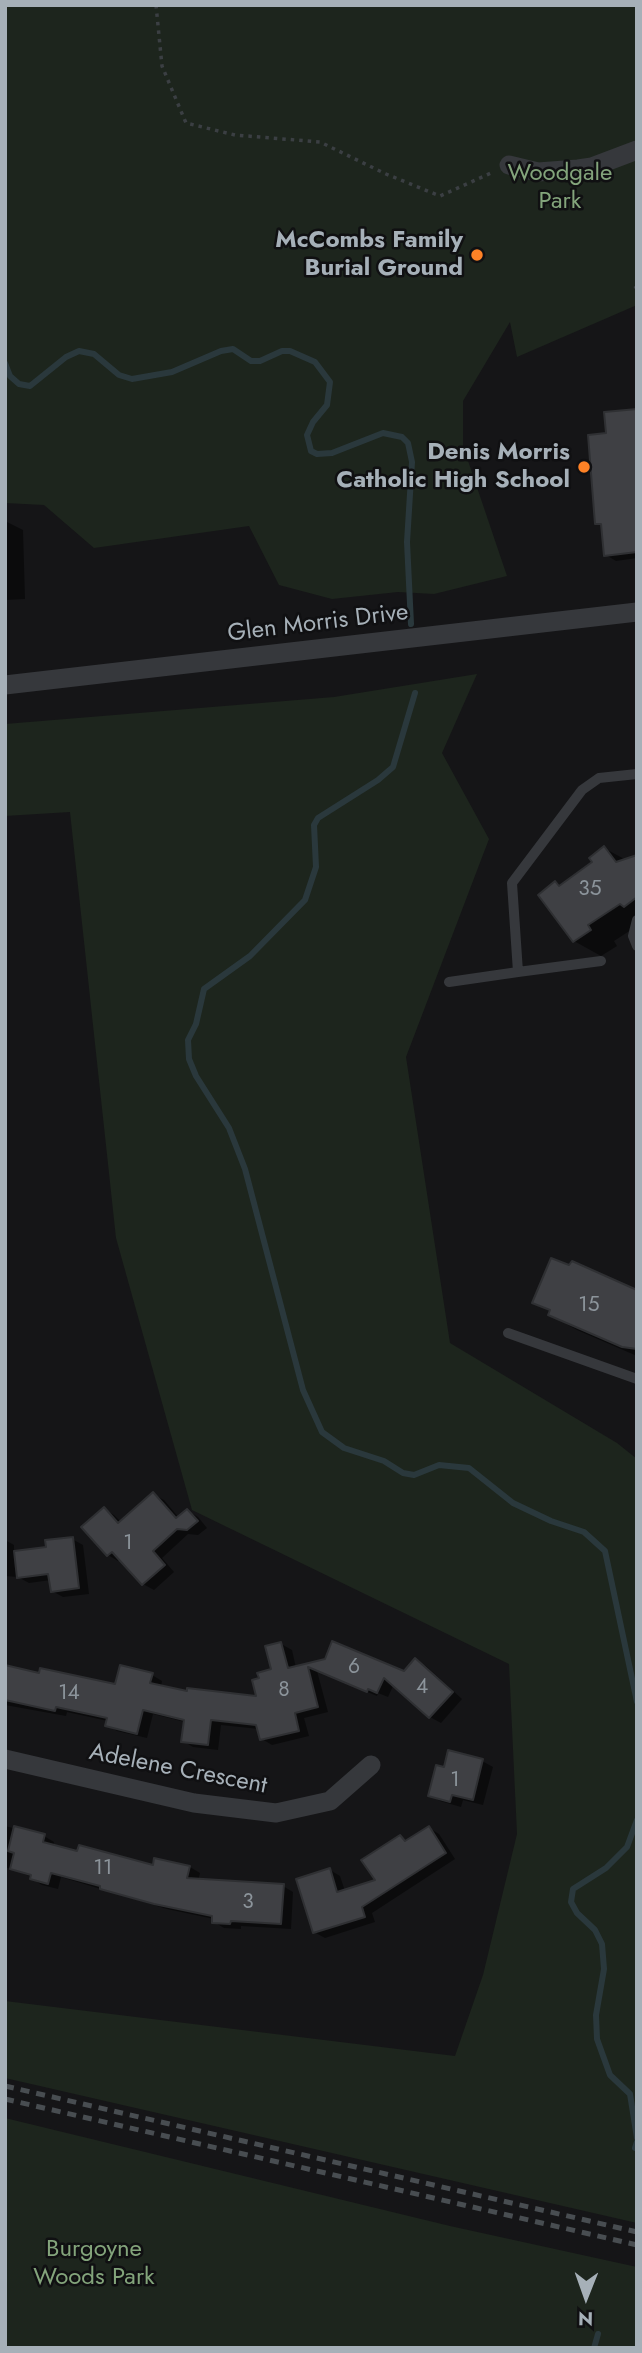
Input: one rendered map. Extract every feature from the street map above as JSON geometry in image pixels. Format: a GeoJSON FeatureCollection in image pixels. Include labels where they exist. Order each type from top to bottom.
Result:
{"type":"FeatureCollection","features":[{"type":"Feature","properties":{"kind":"street"},"geometry":{"type":"LineString","coordinates":[[509,165],[538,172],[579,169],[592,167],[637,150]]}},
{"type":"Feature","properties":{"kind":"street","name":"Glen Morris Drive"},"geometry":{"type":"LineString","coordinates":[[5,685],[637,611]]}},
{"type":"Feature","properties":{"kind":"street","name":"Adelene Crescent"},"geometry":{"type":"LineString","coordinates":[[5,1759],[194,1803],[275,1813],[330,1801],[371,1765]]}},
{"type":"Feature","properties":{"kind":"lane"},"geometry":{"type":"LineString","coordinates":[[517,972],[512,883],[582,790],[598,778],[637,774]]}},
{"type":"Feature","properties":{"kind":"lane"},"geometry":{"type":"LineString","coordinates":[[637,920],[634,936],[637,946]]}},
{"type":"Feature","properties":{"kind":"lane"},"geometry":{"type":"LineString","coordinates":[[449,982],[600,961]]}},
{"type":"Feature","properties":{"kind":"lane"},"geometry":{"type":"LineString","coordinates":[[508,1333],[637,1379]]}},
{"type":"Feature","properties":{"kind":"path"},"geometry":{"type":"LineString","coordinates":[[156,5],[162,66],[186,123],[235,135],[320,142],[440,196],[509,165]]}},
{"type":"Feature","properties":{"kind":"green space","name":"Woodgale Park"},"geometry":{"type":"Polygon","coordinates":[[[5,5],[637,5],[637,305],[517,357],[510,322],[463,401],[463,446],[507,576],[434,594],[398,592],[332,599],[279,585],[249,526],[94,548],[44,505],[5,503],[5,5]]]}},
{"type":"Feature","properties":{"kind":"green space"},"geometry":{"type":"Polygon","coordinates":[[[477,674],[442,753],[489,839],[406,1057],[450,1343],[617,1443],[637,1459],[637,2223],[5,2078],[5,2001],[455,2056],[483,1975],[517,1834],[509,1664],[192,1510],[116,1238],[70,812],[5,816],[5,724],[334,697],[477,674]]]}},
{"type":"Feature","properties":{"kind":"green space","name":"Burgoyne Woods Park"},"geometry":{"type":"Polygon","coordinates":[[[5,2118],[450,2226],[637,2267],[637,2348],[5,2348],[5,2118]]]}},
{"type":"Feature","properties":{"kind":"building"},"geometry":{"type":"Polygon","coordinates":[[[637,409],[637,552],[604,556],[601,524],[595,524],[588,435],[606,433],[604,412],[637,409]]]}},
{"type":"Feature","properties":{"kind":"building"},"geometry":{"type":"Polygon","coordinates":[[[604,846],[616,862],[637,855],[637,897],[624,907],[620,904],[588,925],[591,930],[573,942],[538,895],[555,881],[559,886],[592,862],[589,858],[604,846]]]}},
{"type":"Feature","properties":{"kind":"building"},"geometry":{"type":"Polygon","coordinates":[[[551,1258],[569,1265],[572,1261],[637,1290],[637,1349],[622,1347],[548,1315],[550,1310],[532,1303],[551,1258]]]}},
{"type":"Feature","properties":{"kind":"building"},"geometry":{"type":"Polygon","coordinates":[[[153,1492],[176,1518],[187,1509],[198,1521],[187,1530],[177,1529],[153,1551],[165,1565],[142,1585],[112,1552],[107,1556],[81,1527],[104,1507],[118,1523],[153,1492]]]}},
{"type":"Feature","properties":{"kind":"building"},"geometry":{"type":"Polygon","coordinates":[[[73,1537],[79,1588],[51,1592],[48,1574],[17,1578],[14,1551],[46,1547],[45,1540],[73,1537]]]}},
{"type":"Feature","properties":{"kind":"building"},"geometry":{"type":"Polygon","coordinates":[[[332,1641],[404,1671],[415,1658],[453,1692],[429,1718],[384,1678],[377,1693],[368,1689],[367,1692],[308,1667],[318,1707],[295,1713],[299,1731],[260,1740],[256,1725],[211,1720],[208,1745],[181,1742],[184,1720],[143,1710],[137,1734],[105,1726],[107,1718],[56,1707],[55,1711],[5,1700],[5,1665],[39,1673],[40,1668],[115,1684],[120,1665],[153,1673],[150,1683],[187,1691],[187,1688],[256,1696],[252,1680],[259,1678],[257,1673],[271,1669],[265,1646],[281,1642],[288,1668],[325,1659],[332,1641]]]}},
{"type":"Feature","properties":{"kind":"building"},"geometry":{"type":"Polygon","coordinates":[[[448,1750],[483,1759],[473,1800],[452,1795],[450,1802],[428,1796],[436,1765],[444,1767],[448,1750]]]}},
{"type":"Feature","properties":{"kind":"building"},"geometry":{"type":"Polygon","coordinates":[[[14,1826],[45,1834],[43,1842],[77,1851],[79,1845],[153,1865],[154,1858],[190,1866],[187,1878],[284,1884],[281,1924],[231,1921],[230,1924],[212,1923],[212,1916],[154,1904],[51,1873],[48,1884],[30,1879],[31,1875],[10,1869],[14,1853],[8,1851],[14,1826]]]}},
{"type":"Feature","properties":{"kind":"building"},"geometry":{"type":"Polygon","coordinates":[[[429,1826],[446,1853],[362,1907],[365,1917],[313,1933],[296,1879],[330,1868],[337,1892],[375,1880],[361,1860],[400,1835],[405,1841],[429,1826]]]}},
{"type":"Feature","properties":{"kind":"waterway"},"geometry":{"type":"LineString","coordinates":[[5,363],[10,376],[19,384],[30,386],[66,357],[79,351],[94,354],[119,375],[132,379],[172,372],[221,351],[233,349],[251,361],[260,361],[282,351],[290,351],[315,362],[330,382],[327,405],[313,422],[307,435],[311,451],[317,454],[332,453],[383,433],[402,437],[408,443],[412,462],[407,542],[411,624]]}},
{"type":"Feature","properties":{"kind":"waterway"},"geometry":{"type":"LineString","coordinates":[[415,693],[393,767],[378,780],[318,818],[314,825],[316,867],[305,900],[250,956],[204,989],[196,1024],[188,1040],[189,1059],[196,1076],[229,1128],[245,1169],[303,1390],[322,1432],[344,1448],[384,1461],[403,1473],[414,1475],[439,1465],[469,1468],[513,1503],[551,1521],[584,1532],[605,1551],[637,1702]]}},
{"type":"Feature","properties":{"kind":"waterway"},"geometry":{"type":"LineString","coordinates":[[637,1820],[627,1847],[606,1868],[573,1889],[571,1902],[577,1913],[595,1930],[602,1944],[604,1969],[596,2015],[597,2039],[610,2075],[630,2094],[637,2138]]}},
{"type":"Feature","properties":{"kind":"waterway"},"geometry":{"type":"LineString","coordinates":[[635,2148],[637,2142]]}},
{"type":"Feature","properties":{"kind":"waterway"},"geometry":{"type":"LineString","coordinates":[[594,2348],[598,2334]]}},
{"type":"Feature","properties":{"kind":"railway"},"geometry":{"type":"LineString","coordinates":[[5,2086],[637,2232]]}},
{"type":"Feature","properties":{"kind":"railway"},"geometry":{"type":"LineString","coordinates":[[5,2099],[637,2245]]}},
{"type":"Feature","properties":{"kind":"place","name":"McCombs Family Burial Ground"},"geometry":{"type":"Point","coordinates":[477,255]}},
{"type":"Feature","properties":{"kind":"place","name":"Denis Morris Catholic High School"},"geometry":{"type":"Point","coordinates":[584,467]}}]}
